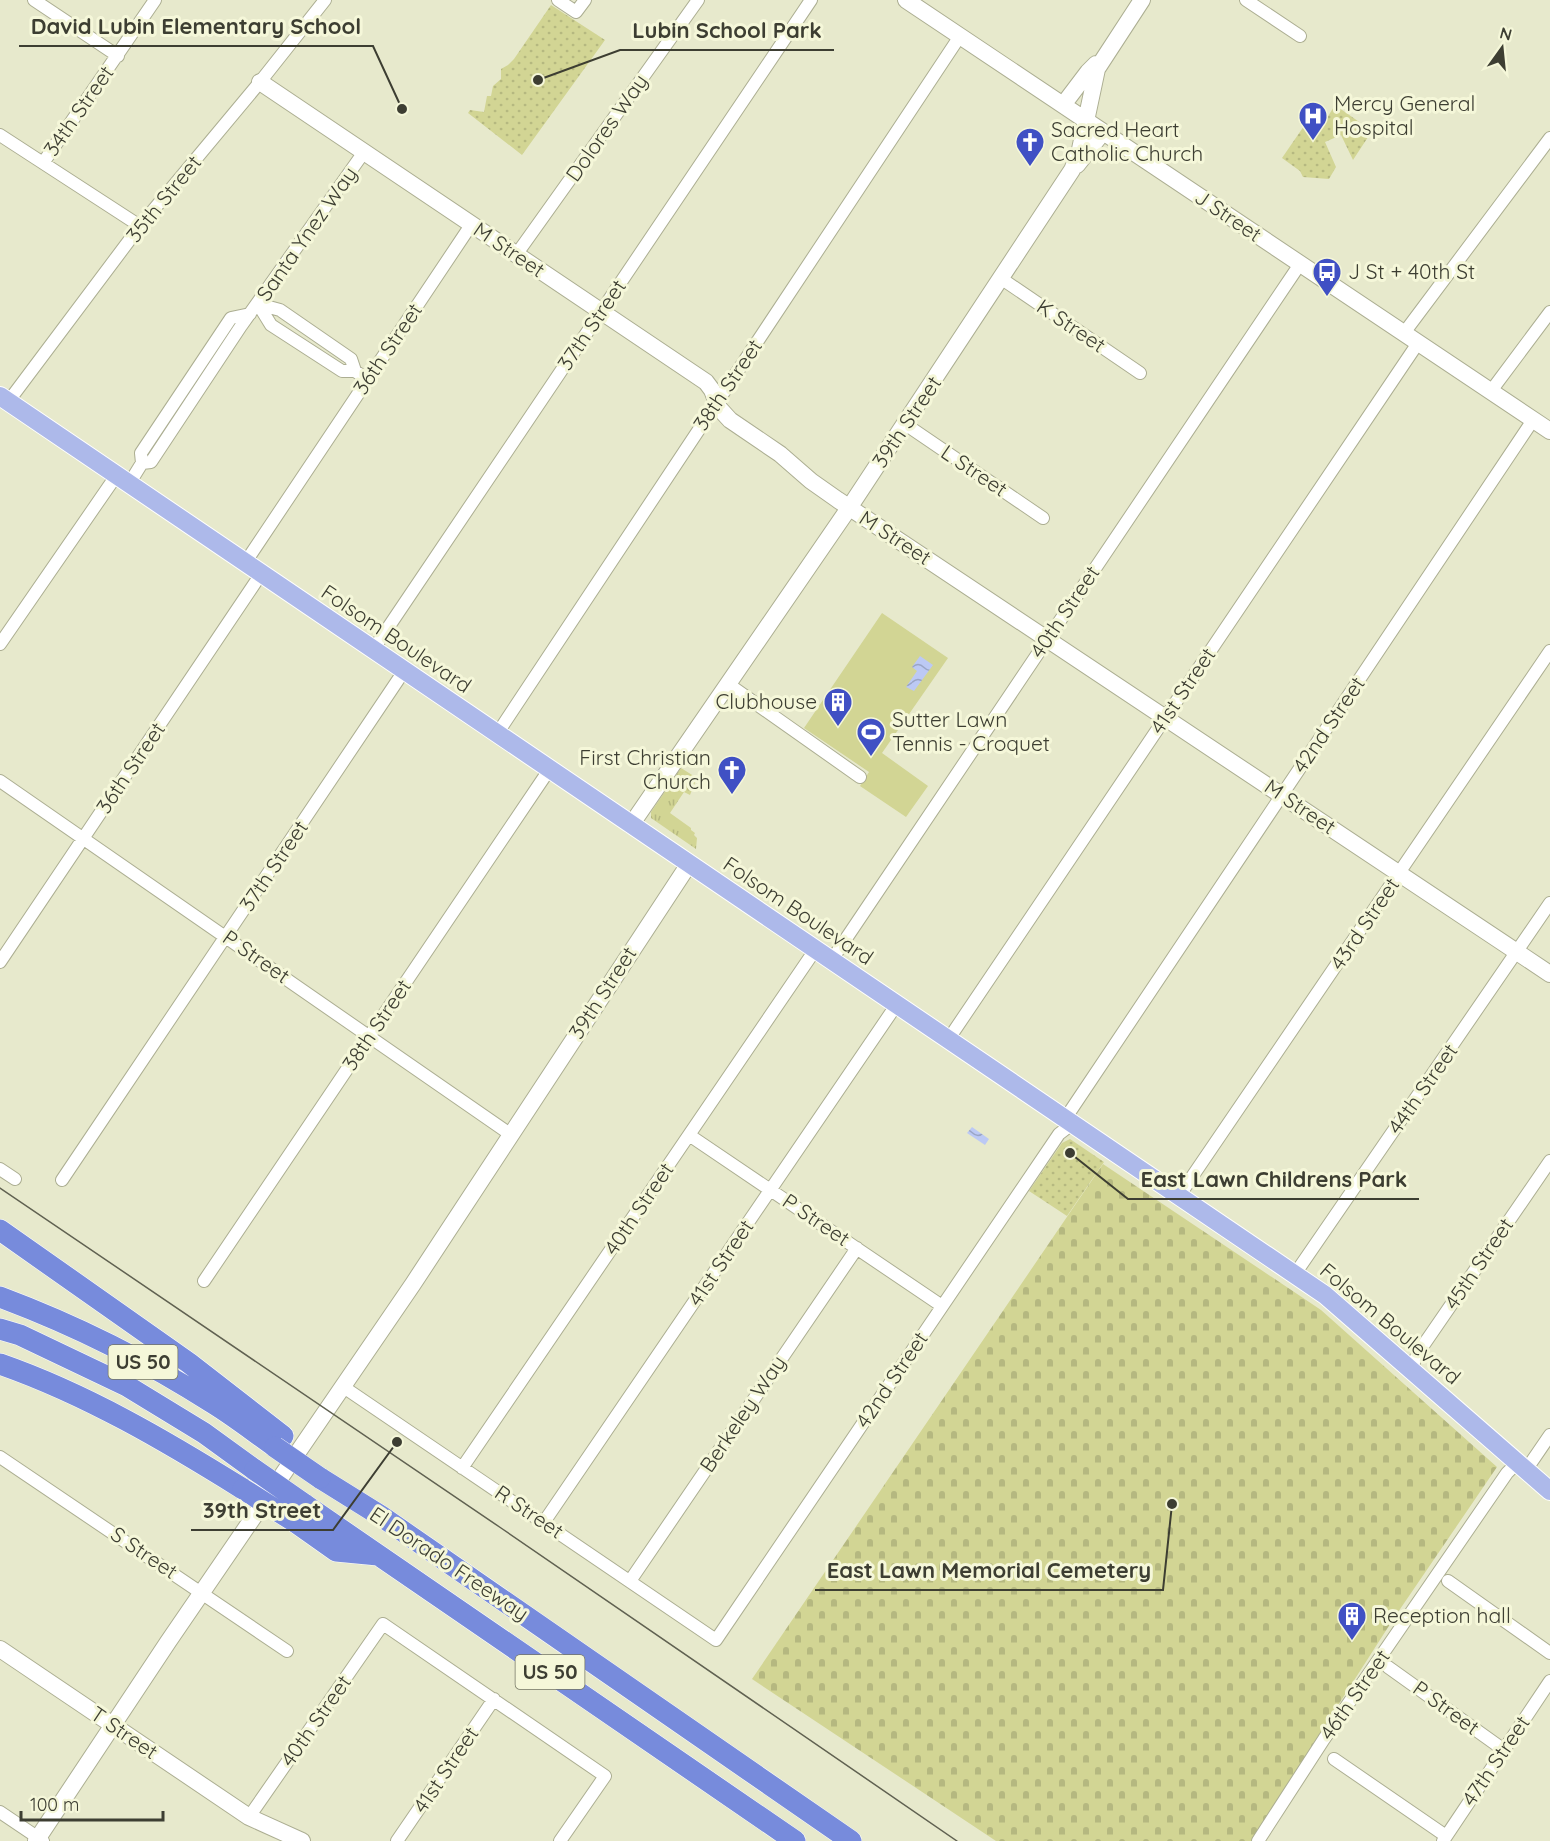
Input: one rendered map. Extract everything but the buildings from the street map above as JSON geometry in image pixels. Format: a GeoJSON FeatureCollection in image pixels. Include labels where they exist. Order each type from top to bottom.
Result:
{"type":"FeatureCollection","features":[{"type":"Feature","properties":{"kind":"highway"},"geometry":{"type":"LineString","coordinates":[[0,1230],[189,1363],[279,1442]]}},
{"type":"Feature","properties":{"kind":"highway","name":"US 50"},"geometry":{"type":"LineString","coordinates":[[0,1297],[41,1312],[130,1354],[279,1442]]}},
{"type":"Feature","properties":{"kind":"highway","name":"El Dorado Freeway"},"geometry":{"type":"LineString","coordinates":[[0,1329],[20,1335],[127,1386],[204,1433],[255,1470],[300,1513],[380,1555],[795,1841]]}},
{"type":"Feature","properties":{"kind":"highway"},"geometry":{"type":"LineString","coordinates":[[0,1364],[67,1390],[171,1445],[243,1489],[300,1513]]}},
{"type":"Feature","properties":{"kind":"highway","name":"El Dorado Freeway"},"geometry":{"type":"LineString","coordinates":[[279,1442],[381,1516],[851,1841]]}},
{"type":"Feature","properties":{"kind":"main road","name":"Folsom Boulevard"},"geometry":{"type":"LineString","coordinates":[[4,399],[1295,1274],[1343,1309],[1550,1491]]}},
{"type":"Feature","properties":{"kind":"street"},"geometry":{"type":"LineString","coordinates":[[34,0],[118,56]]}},
{"type":"Feature","properties":{"kind":"street","name":"34th Street"},"geometry":{"type":"LineString","coordinates":[[43,163],[155,0]]}},
{"type":"Feature","properties":{"kind":"street","name":"35th Street"},"geometry":{"type":"LineString","coordinates":[[4,399],[140,226],[325,0]]}},
{"type":"Feature","properties":{"kind":"street"},"geometry":{"type":"LineString","coordinates":[[558,0],[576,12],[585,0]]}},
{"type":"Feature","properties":{"kind":"street","name":"Dolores Way"},"geometry":{"type":"LineString","coordinates":[[516,255],[698,0]]}},
{"type":"Feature","properties":{"kind":"street","name":"37th Street"},"geometry":{"type":"LineString","coordinates":[[373,650],[811,0]]}},
{"type":"Feature","properties":{"kind":"street","name":"J Street"},"geometry":{"type":"LineString","coordinates":[[906,0],[1550,431]]}},
{"type":"Feature","properties":{"kind":"street","name":"39th Street"},"geometry":{"type":"LineString","coordinates":[[631,825],[849,508],[1072,170],[1078,154],[1094,78],[1101,60],[1142,0]]}},
{"type":"Feature","properties":{"kind":"street"},"geometry":{"type":"LineString","coordinates":[[1246,0],[1300,36]]}},
{"type":"Feature","properties":{"kind":"street","name":"38th Street"},"geometry":{"type":"LineString","coordinates":[[497,734],[960,36]]}},
{"type":"Feature","properties":{"kind":"street"},"geometry":{"type":"LineString","coordinates":[[1063,105],[1088,72],[1101,60]]}},
{"type":"Feature","properties":{"kind":"street","name":"M Street"},"geometry":{"type":"LineString","coordinates":[[260,82],[706,382],[719,408],[730,420],[780,454],[811,481],[849,508],[1048,638],[1550,974]]}},
{"type":"Feature","properties":{"kind":"street"},"geometry":{"type":"LineString","coordinates":[[1072,170],[1085,158],[1104,132]]}},
{"type":"Feature","properties":{"kind":"street"},"geometry":{"type":"LineString","coordinates":[[1404,333],[1550,138]]}},
{"type":"Feature","properties":{"kind":"street"},"geometry":{"type":"LineString","coordinates":[[2,139],[140,226]]}},
{"type":"Feature","properties":{"kind":"street","name":"Santa Ynez Way"},"geometry":{"type":"LineString","coordinates":[[0,644],[123,480],[142,463],[141,453],[176,410],[231,318],[250,314],[364,152]]}},
{"type":"Feature","properties":{"kind":"street","name":"36th Street"},"geometry":{"type":"LineString","coordinates":[[245,563],[471,225]]}},
{"type":"Feature","properties":{"kind":"street","name":"40th Street"},"geometry":{"type":"LineString","coordinates":[[831,961],[1300,264]]}},
{"type":"Feature","properties":{"kind":"street","name":"K Street"},"geometry":{"type":"LineString","coordinates":[[1002,279],[1140,373]]}},
{"type":"Feature","properties":{"kind":"street"},"geometry":{"type":"LineString","coordinates":[[258,304],[279,310],[351,359],[355,371],[368,380]]}},
{"type":"Feature","properties":{"kind":"street"},"geometry":{"type":"LineString","coordinates":[[1491,391],[1550,312]]}},
{"type":"Feature","properties":{"kind":"street","name":"41st Street"},"geometry":{"type":"LineString","coordinates":[[948,1040],[1418,343]]}},
{"type":"Feature","properties":{"kind":"street","name":"42nd Street"},"geometry":{"type":"LineString","coordinates":[[716,1640],[1069,1122],[1282,795],[1533,420]]}},
{"type":"Feature","properties":{"kind":"street","name":"L Street"},"geometry":{"type":"LineString","coordinates":[[905,424],[1043,518]]}},
{"type":"Feature","properties":{"kind":"street","name":"36th Street"},"geometry":{"type":"LineString","coordinates":[[0,962],[261,574]]}},
{"type":"Feature","properties":{"kind":"street","name":"43rd Street"},"geometry":{"type":"LineString","coordinates":[[1179,1196],[1550,651]]}},
{"type":"Feature","properties":{"kind":"street","name":"37th Street"},"geometry":{"type":"LineString","coordinates":[[62,1180],[404,671]]}},
{"type":"Feature","properties":{"kind":"street"},"geometry":{"type":"LineString","coordinates":[[729,684],[860,777]]}},
{"type":"Feature","properties":{"kind":"street","name":"38th Street"},"geometry":{"type":"LineString","coordinates":[[204,1281],[549,770]]}},
{"type":"Feature","properties":{"kind":"street","name":"P Street"},"geometry":{"type":"LineString","coordinates":[[0,782],[227,936],[370,1035],[441,1088],[510,1134]]}},
{"type":"Feature","properties":{"kind":"street","name":"39th Street"},"geometry":{"type":"LineString","coordinates":[[39,1840],[112,1725],[413,1284],[689,864]]}},
{"type":"Feature","properties":{"kind":"street","name":"44th Street"},"geometry":{"type":"LineString","coordinates":[[1295,1274],[1550,903]]}},
{"type":"Feature","properties":{"kind":"street","name":"40th Street"},"geometry":{"type":"LineString","coordinates":[[462,1468],[815,950]]}},
{"type":"Feature","properties":{"kind":"street","name":"41st Street"},"geometry":{"type":"LineString","coordinates":[[544,1522],[897,1004]]}},
{"type":"Feature","properties":{"kind":"street","name":"P Street"},"geometry":{"type":"LineString","coordinates":[[689,1135],[942,1306]]}},
{"type":"Feature","properties":{"kind":"street","name":"45th Street"},"geometry":{"type":"LineString","coordinates":[[1411,1369],[1418,1353],[1550,1161]]}},
{"type":"Feature","properties":{"kind":"street"},"geometry":{"type":"LineString","coordinates":[[0,1169],[15,1179]]}},
{"type":"Feature","properties":{"kind":"street","name":"Berkeley Way"},"geometry":{"type":"LineString","coordinates":[[630,1581],[857,1248]]}},
{"type":"Feature","properties":{"kind":"street","name":"R Street"},"geometry":{"type":"LineString","coordinates":[[342,1386],[716,1640]]}},
{"type":"Feature","properties":{"kind":"street","name":"46th Street"},"geometry":{"type":"LineString","coordinates":[[1258,1841],[1324,1739],[1507,1473],[1522,1466],[1550,1435]]}},
{"type":"Feature","properties":{"kind":"street","name":"S Street"},"geometry":{"type":"LineString","coordinates":[[0,1457],[287,1651]]}},
{"type":"Feature","properties":{"kind":"street"},"geometry":{"type":"LineString","coordinates":[[1448,1581],[1550,1653]]}},
{"type":"Feature","properties":{"kind":"street","name":"40th Street"},"geometry":{"type":"LineString","coordinates":[[249,1817],[383,1624],[494,1699]]}},
{"type":"Feature","properties":{"kind":"street","name":"T Street"},"geometry":{"type":"LineString","coordinates":[[0,1649],[249,1817],[302,1841]]}},
{"type":"Feature","properties":{"kind":"street","name":"P Street"},"geometry":{"type":"LineString","coordinates":[[1388,1667],[1504,1750]]}},
{"type":"Feature","properties":{"kind":"street","name":"47th Street"},"geometry":{"type":"LineString","coordinates":[[1444,1838],[1550,1681]]}},
{"type":"Feature","properties":{"kind":"street"},"geometry":{"type":"LineString","coordinates":[[494,1699],[605,1776],[560,1841]]}},
{"type":"Feature","properties":{"kind":"street","name":"41st Street"},"geometry":{"type":"LineString","coordinates":[[397,1841],[494,1699]]}},
{"type":"Feature","properties":{"kind":"street"},"geometry":{"type":"LineString","coordinates":[[1334,1759],[1444,1838]]}},
{"type":"Feature","properties":{"kind":"street"},"geometry":{"type":"LineString","coordinates":[[0,1812],[39,1840]]}},
{"type":"Feature","properties":{"kind":"street","name":"T Street"},"geometry":{"type":"LineString","coordinates":[[249,1817],[272,1841]]}},
{"type":"Feature","properties":{"kind":"green space"},"geometry":{"type":"Polygon","coordinates":[[[551,5],[605,40],[522,155],[468,113],[470,110],[484,112],[487,96],[491,96],[493,86],[501,79],[501,69],[514,59],[551,5]]]}},
{"type":"Feature","properties":{"kind":"green space"},"geometry":{"type":"Polygon","coordinates":[[[1335,105],[1372,131],[1353,160],[1341,135],[1325,142],[1336,167],[1329,179],[1303,177],[1300,171],[1282,158],[1315,110],[1327,118],[1335,105]]]}},
{"type":"Feature","properties":{"kind":"green space"},"geometry":{"type":"Polygon","coordinates":[[[882,613],[948,658],[882,753],[928,786],[906,817],[860,786],[869,772],[804,728],[882,613]]]}},
{"type":"Feature","properties":{"kind":"green space"},"geometry":{"type":"Polygon","coordinates":[[[681,768],[697,778],[690,795],[684,792],[670,813],[695,833],[696,849],[651,818],[651,812],[681,768]]]}},
{"type":"Feature","properties":{"kind":"green space"},"geometry":{"type":"Polygon","coordinates":[[[1070,1139],[1104,1162],[1067,1216],[1029,1191],[1062,1143],[1070,1139]]]}},
{"type":"Feature","properties":{"kind":"green space"},"geometry":{"type":"Polygon","coordinates":[[[1103,1164],[1321,1310],[1497,1467],[1394,1618],[1251,1841],[996,1841],[752,1679],[1103,1164]]]}},
{"type":"Feature","properties":{"kind":"water"},"geometry":{"type":"Polygon","coordinates":[[[920,656],[933,665],[914,691],[906,687],[917,671],[912,667],[920,656]]]}},
{"type":"Feature","properties":{"kind":"water"},"geometry":{"type":"Polygon","coordinates":[[[972,1127],[989,1139],[985,1145],[967,1133],[972,1127]]]}},
{"type":"Feature","properties":{"kind":"tram line"},"geometry":{"type":"LineString","coordinates":[[0,1188],[957,1841]]}},
{"type":"Feature","properties":{"kind":"place","name":"Lubin School Park"},"geometry":{"type":"Point","coordinates":[538,80]}},
{"type":"Feature","properties":{"kind":"place","name":"David Lubin Elementary School"},"geometry":{"type":"Point","coordinates":[402,109]}},
{"type":"Feature","properties":{"kind":"place","name":"Mercy General Hospital"},"geometry":{"type":"Point","coordinates":[1313,142]}},
{"type":"Feature","properties":{"kind":"place","name":"Sacred Heart Catholic Church"},"geometry":{"type":"Point","coordinates":[1030,168]}},
{"type":"Feature","properties":{"kind":"place","name":"J St + 40th St"},"geometry":{"type":"Point","coordinates":[1327,298]}},
{"type":"Feature","properties":{"kind":"place","name":"Clubhouse"},"geometry":{"type":"Point","coordinates":[838,728]}},
{"type":"Feature","properties":{"kind":"place","name":"Sutter Lawn Tennis - Croquet"},"geometry":{"type":"Point","coordinates":[871,758]}},
{"type":"Feature","properties":{"kind":"place","name":"First Christian Church"},"geometry":{"type":"Point","coordinates":[732,796]}},
{"type":"Feature","properties":{"kind":"place","name":"East Lawn Childrens Park"},"geometry":{"type":"Point","coordinates":[1070,1153]}},
{"type":"Feature","properties":{"kind":"place","name":"39th Street"},"geometry":{"type":"Point","coordinates":[397,1442]}},
{"type":"Feature","properties":{"kind":"place","name":"East Lawn Memorial Cemetery"},"geometry":{"type":"Point","coordinates":[1172,1504]}},
{"type":"Feature","properties":{"kind":"place","name":"Reception hall"},"geometry":{"type":"Point","coordinates":[1352,1642]}}]}
